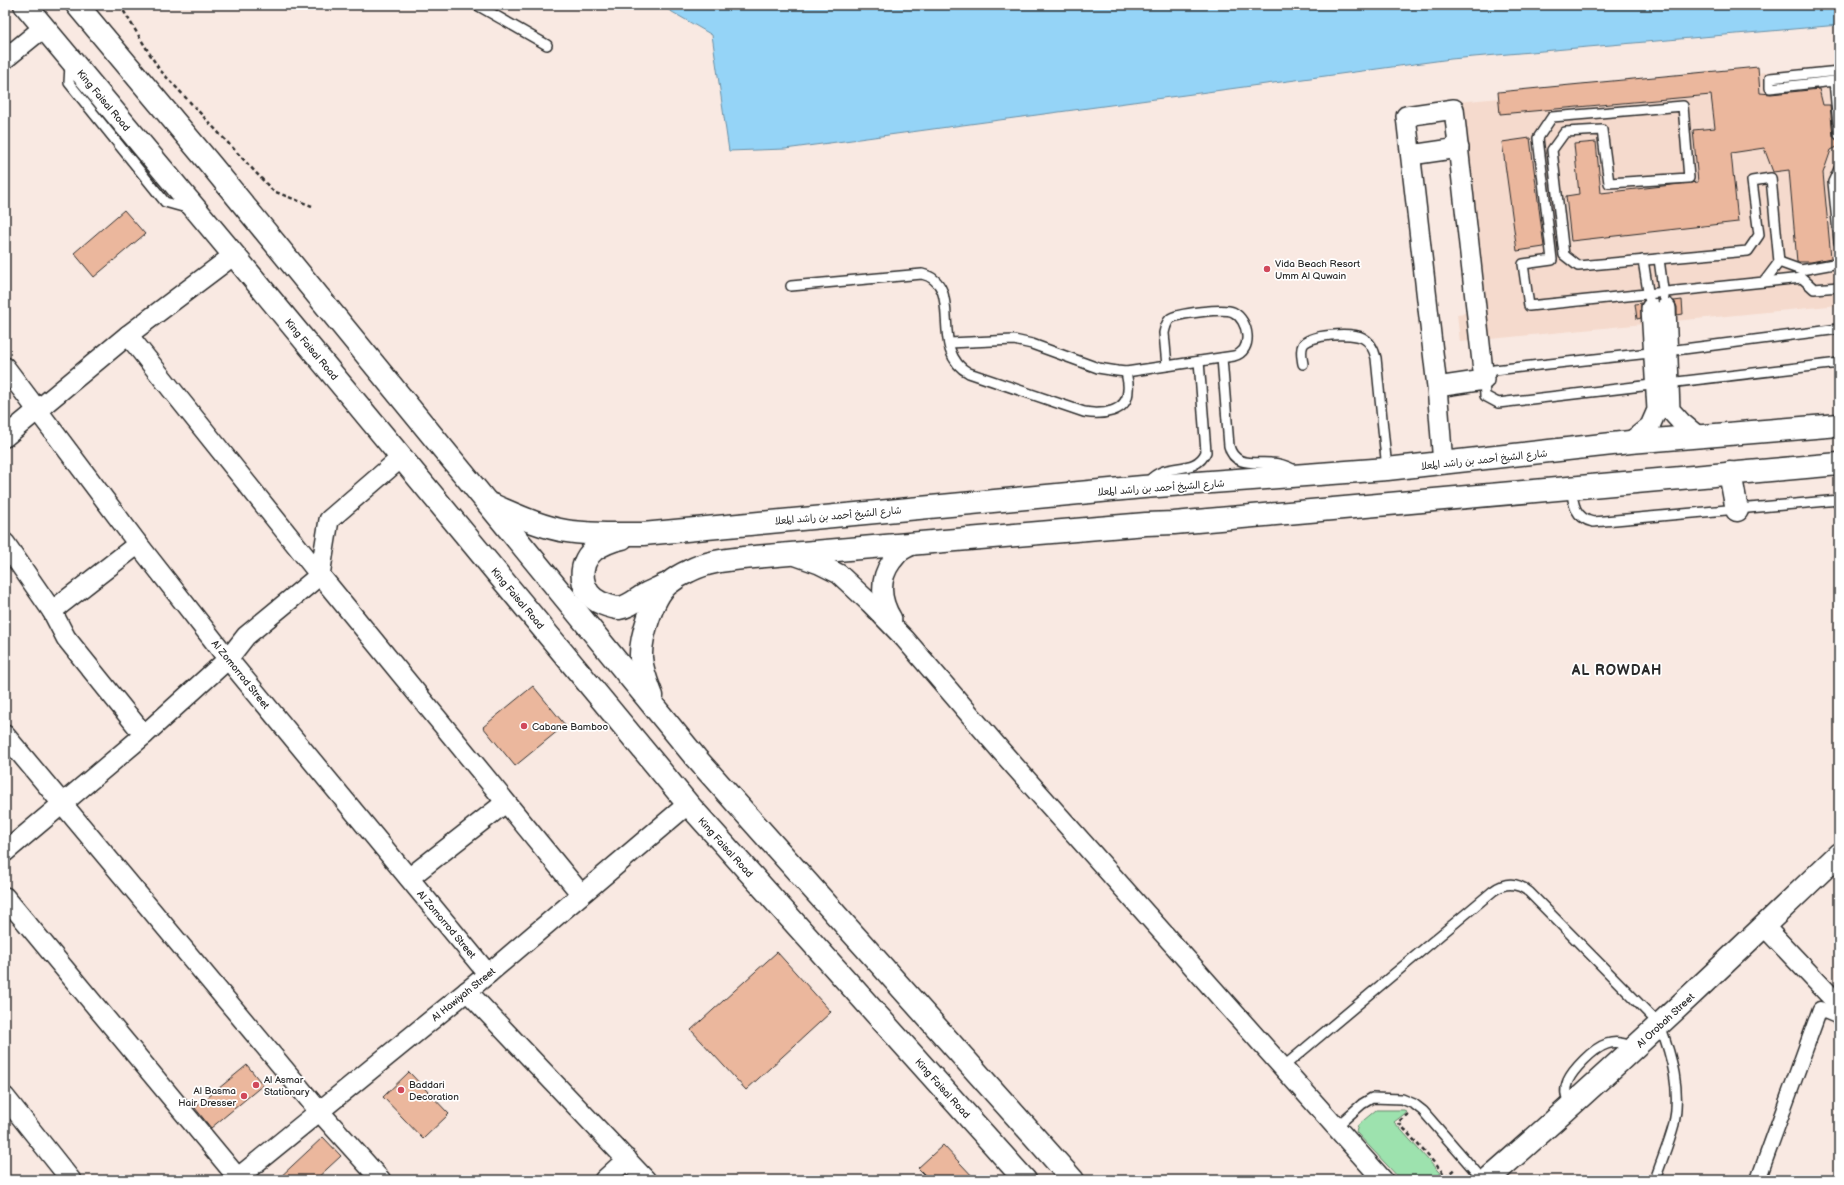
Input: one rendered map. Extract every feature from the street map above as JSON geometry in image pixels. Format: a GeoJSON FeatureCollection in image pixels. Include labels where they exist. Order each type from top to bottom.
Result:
{"type":"FeatureCollection","features":[{"type":"Feature","properties":{"kind":"main road","name":"King Faisal Road"},"geometry":{"type":"LineString","coordinates":[[25,5],[402,457],[688,804],[1025,1180]]}},
{"type":"Feature","properties":{"kind":"main road"},"geometry":{"type":"LineString","coordinates":[[77,5],[211,164],[724,791],[1073,1180]]}},
{"type":"Feature","properties":{"kind":"main road","name":"شارع الشيخ أحمد بن راشد المعلا"},"geometry":{"type":"LineString","coordinates":[[488,503],[521,517],[564,531],[595,534],[643,534],[1143,488],[1443,464],[1630,442],[1839,425]]}},
{"type":"Feature","properties":{"kind":"main road"},"geometry":{"type":"LineString","coordinates":[[643,534],[611,541],[594,550],[586,560],[582,572],[583,583],[588,593],[595,600],[608,606],[619,608],[631,604],[690,570],[716,562],[790,554],[1146,524],[1174,523],[1839,464]]}},
{"type":"Feature","properties":{"kind":"main road"},"geometry":{"type":"LineString","coordinates":[[1730,474],[1737,510]]}},
{"type":"Feature","properties":{"kind":"main road"},"geometry":{"type":"LineString","coordinates":[[658,711],[644,675],[641,656],[644,633],[654,604],[667,584]]}},
{"type":"Feature","properties":{"kind":"main road","name":"Al Orobah Street"},"geometry":{"type":"LineString","coordinates":[[1487,1180],[1571,1107],[1660,1025],[1839,854]]}},
{"type":"Feature","properties":{"kind":"street"},"geometry":{"type":"LineString","coordinates":[[5,59],[43,28]]}},
{"type":"Feature","properties":{"kind":"street"},"geometry":{"type":"LineString","coordinates":[[1437,387],[1484,380],[1454,109],[1406,116],[1437,387],[1443,464]]}},
{"type":"Feature","properties":{"kind":"street"},"geometry":{"type":"LineString","coordinates":[[1411,155],[1459,148]]}},
{"type":"Feature","properties":{"kind":"street"},"geometry":{"type":"LineString","coordinates":[[5,437],[128,335],[234,255]]}},
{"type":"Feature","properties":{"kind":"street"},"geometry":{"type":"LineString","coordinates":[[1657,301],[1662,384],[1670,410],[1681,422],[1700,437]]}},
{"type":"Feature","properties":{"kind":"street"},"geometry":{"type":"LineString","coordinates":[[128,335],[320,575],[581,894]]}},
{"type":"Feature","properties":{"kind":"street","name":"Al Zomorrod Street"},"geometry":{"type":"LineString","coordinates":[[5,367],[138,544],[228,659],[488,974]]}},
{"type":"Feature","properties":{"kind":"street"},"geometry":{"type":"LineString","coordinates":[[1630,442],[1650,426],[1657,410],[1662,384]]}},
{"type":"Feature","properties":{"kind":"street"},"geometry":{"type":"LineString","coordinates":[[5,852],[144,735],[228,659],[246,636],[320,575],[329,520],[402,457]]}},
{"type":"Feature","properties":{"kind":"street"},"geometry":{"type":"LineString","coordinates":[[5,543],[52,611],[66,638],[144,735]]}},
{"type":"Feature","properties":{"kind":"street"},"geometry":{"type":"LineString","coordinates":[[905,639],[887,610],[882,595],[883,579],[899,552],[917,543]]}},
{"type":"Feature","properties":{"kind":"street"},"geometry":{"type":"LineString","coordinates":[[52,611],[138,544]]}},
{"type":"Feature","properties":{"kind":"street"},"geometry":{"type":"LineString","coordinates":[[790,554],[819,564],[839,574],[870,602],[905,639],[1002,752],[1383,1180]]}},
{"type":"Feature","properties":{"kind":"street"},"geometry":{"type":"LineString","coordinates":[[5,735],[319,1111],[381,1180]]}},
{"type":"Feature","properties":{"kind":"street"},"geometry":{"type":"LineString","coordinates":[[409,878],[505,803]]}},
{"type":"Feature","properties":{"kind":"street","name":"Al Hawiyah Street"},"geometry":{"type":"LineString","coordinates":[[236,1179],[488,974],[688,804]]}},
{"type":"Feature","properties":{"kind":"street"},"geometry":{"type":"LineString","coordinates":[[5,897],[236,1179]]}},
{"type":"Feature","properties":{"kind":"street"},"geometry":{"type":"LineString","coordinates":[[1764,926],[1839,1005]]}},
{"type":"Feature","properties":{"kind":"street"},"geometry":{"type":"LineString","coordinates":[[467,991],[646,1180]]}},
{"type":"Feature","properties":{"kind":"street"},"geometry":{"type":"LineString","coordinates":[[1758,1180],[1820,1009],[1839,1017]]}},
{"type":"Feature","properties":{"kind":"street"},"geometry":{"type":"LineString","coordinates":[[5,1097],[71,1180]]}},
{"type":"Feature","properties":{"kind":"street"},"geometry":{"type":"LineString","coordinates":[[604,1180],[627,1159]]}},
{"type":"Feature","properties":{"kind":"lane"},"geometry":{"type":"LineString","coordinates":[[477,5],[547,45]]}},
{"type":"Feature","properties":{"kind":"lane"},"geometry":{"type":"LineString","coordinates":[[1839,71],[1770,78],[1770,88],[1834,81],[1839,135]]}},
{"type":"Feature","properties":{"kind":"lane"},"geometry":{"type":"LineString","coordinates":[[1764,282],[1779,262],[1771,178],[1752,181],[1759,235],[1748,251],[1578,266],[1564,255],[1552,150],[1565,132],[1602,130],[1609,183],[1689,178],[1683,106],[1552,117],[1538,138],[1552,260],[1523,264],[1529,306],[1657,301],[1764,282],[1802,278],[1814,289],[1839,287]]}},
{"type":"Feature","properties":{"kind":"lane"},"geometry":{"type":"LineString","coordinates":[[1839,169],[1833,182],[1839,242]]}},
{"type":"Feature","properties":{"kind":"lane"},"geometry":{"type":"LineString","coordinates":[[1657,301],[1659,259]]}},
{"type":"Feature","properties":{"kind":"lane"},"geometry":{"type":"LineString","coordinates":[[1643,260],[1657,301]]}},
{"type":"Feature","properties":{"kind":"lane"},"geometry":{"type":"LineString","coordinates":[[1779,262],[1801,270],[1839,263]]}},
{"type":"Feature","properties":{"kind":"lane"},"geometry":{"type":"LineString","coordinates":[[791,286],[922,274],[928,275],[934,278],[942,289],[949,350],[958,366],[969,373],[1092,413],[1104,413],[1116,410],[1125,402],[1128,390],[1126,372]]}},
{"type":"Feature","properties":{"kind":"lane"},"geometry":{"type":"LineString","coordinates":[[949,343],[1014,340],[1032,344],[1098,368],[1126,372],[1222,358],[1241,354],[1246,348],[1247,344],[1245,327],[1241,318],[1227,310],[1179,315],[1169,320],[1164,333],[1167,366]]}},
{"type":"Feature","properties":{"kind":"lane"},"geometry":{"type":"LineString","coordinates":[[1839,329],[1660,352],[1494,370],[1484,380],[1485,396],[1498,403],[1839,363]]}},
{"type":"Feature","properties":{"kind":"lane"},"geometry":{"type":"LineString","coordinates":[[1303,364],[1303,345],[1310,339],[1352,335],[1362,338],[1370,344],[1376,358],[1387,469]]}},
{"type":"Feature","properties":{"kind":"lane"},"geometry":{"type":"LineString","coordinates":[[1222,358],[1229,446],[1233,456],[1243,462],[1281,464],[1304,476]]}},
{"type":"Feature","properties":{"kind":"lane"},"geometry":{"type":"LineString","coordinates":[[1143,488],[1156,475],[1164,471],[1196,465],[1204,458],[1207,447],[1199,361]]}},
{"type":"Feature","properties":{"kind":"lane"},"geometry":{"type":"LineString","coordinates":[[1571,488],[1574,507],[1577,513],[1587,521],[1593,522],[1839,500]]}},
{"type":"Feature","properties":{"kind":"lane"},"geometry":{"type":"LineString","coordinates":[[1283,1067],[1498,887],[1511,884],[1523,887],[1660,1025],[1675,1074],[1677,1097],[1674,1125],[1655,1180]]}},
{"type":"Feature","properties":{"kind":"lane"},"geometry":{"type":"LineString","coordinates":[[1336,1127],[1362,1104],[1372,1098],[1402,1099],[1414,1104],[1423,1111],[1483,1180]]}},
{"type":"Feature","properties":{"kind":"path"},"geometry":{"type":"LineString","coordinates":[[120,5],[159,69],[273,191],[312,206]]}},
{"type":"Feature","properties":{"kind":"path"},"geometry":{"type":"LineString","coordinates":[[1404,1108],[1411,1112],[1398,1122],[1446,1176],[1458,1167]]}},
{"type":"Feature","properties":{"kind":"shaded area"},"geometry":{"type":"Polygon","coordinates":[[[1839,65],[1839,305],[1460,342],[1457,314],[1482,311],[1458,102],[1839,65]]]}},
{"type":"Feature","properties":{"kind":"green space"},"geometry":{"type":"Polygon","coordinates":[[[1376,1110],[1404,1110],[1407,1112],[1394,1122],[1446,1180],[1401,1180],[1356,1132],[1358,1125],[1376,1110]]]}},
{"type":"Feature","properties":{"kind":"water"},"geometry":{"type":"Polygon","coordinates":[[[660,5],[1839,5],[1839,25],[1451,59],[785,149],[729,151],[712,35],[660,5]]]}},
{"type":"Feature","properties":{"kind":"building"},"geometry":{"type":"Polygon","coordinates":[[[1758,67],[1760,93],[1771,94],[1819,89],[1823,105],[1830,105],[1833,136],[1838,141],[1839,146],[1831,150],[1823,173],[1831,258],[1811,262],[1797,262],[1789,170],[1773,172],[1764,148],[1731,153],[1738,222],[1571,241],[1566,196],[1579,194],[1574,144],[1596,142],[1601,193],[1698,182],[1693,130],[1715,128],[1711,95],[1500,114],[1498,92],[1758,67]]]}},
{"type":"Feature","properties":{"kind":"building"},"geometry":{"type":"Polygon","coordinates":[[[1530,138],[1544,247],[1517,251],[1502,142],[1530,138]]]}},
{"type":"Feature","properties":{"kind":"building"},"geometry":{"type":"Polygon","coordinates":[[[124,210],[145,234],[94,277],[74,253],[124,210]]]}},
{"type":"Feature","properties":{"kind":"building"},"geometry":{"type":"Polygon","coordinates":[[[1682,300],[1683,314],[1677,315],[1677,307],[1674,301],[1682,300]]]}},
{"type":"Feature","properties":{"kind":"building"},"geometry":{"type":"Polygon","coordinates":[[[1641,303],[1641,318],[1637,319],[1635,304],[1641,303]]]}},
{"type":"Feature","properties":{"kind":"building","name":"Cabane Bamboo"},"geometry":{"type":"Polygon","coordinates":[[[533,686],[565,725],[515,766],[483,727],[533,686]]]}},
{"type":"Feature","properties":{"kind":"building"},"geometry":{"type":"Polygon","coordinates":[[[777,952],[831,1012],[746,1090],[691,1030],[777,952]]]}},
{"type":"Feature","properties":{"kind":"building"},"geometry":{"type":"Polygon","coordinates":[[[247,1065],[263,1085],[211,1128],[195,1108],[247,1065]]]}},
{"type":"Feature","properties":{"kind":"building"},"geometry":{"type":"Polygon","coordinates":[[[409,1072],[449,1114],[423,1139],[383,1097],[409,1072]]]}},
{"type":"Feature","properties":{"kind":"building"},"geometry":{"type":"Polygon","coordinates":[[[323,1137],[341,1156],[315,1180],[277,1180],[323,1137]]]}},
{"type":"Feature","properties":{"kind":"building"},"geometry":{"type":"Polygon","coordinates":[[[943,1145],[976,1180],[930,1180],[918,1168],[943,1145]]]}},
{"type":"Feature","properties":{"kind":"place","name":"Vida Beach Resort Umm Al Quwain"},"geometry":{"type":"Point","coordinates":[1267,269]}},
{"type":"Feature","properties":{"kind":"place","name":"Cabane Bamboo"},"geometry":{"type":"Point","coordinates":[524,726]}},
{"type":"Feature","properties":{"kind":"place","name":"Al Asmar Stationary"},"geometry":{"type":"Point","coordinates":[256,1085]}},
{"type":"Feature","properties":{"kind":"place","name":"Baddari Decoration"},"geometry":{"type":"Point","coordinates":[401,1090]}},
{"type":"Feature","properties":{"kind":"place","name":"Al Basma Hair Dresser"},"geometry":{"type":"Point","coordinates":[244,1096]}},
{"type":"Feature","properties":{"kind":"district","name":"AL ROWDAH"},"geometry":{"type":"Point","coordinates":[1617,670]}}]}
